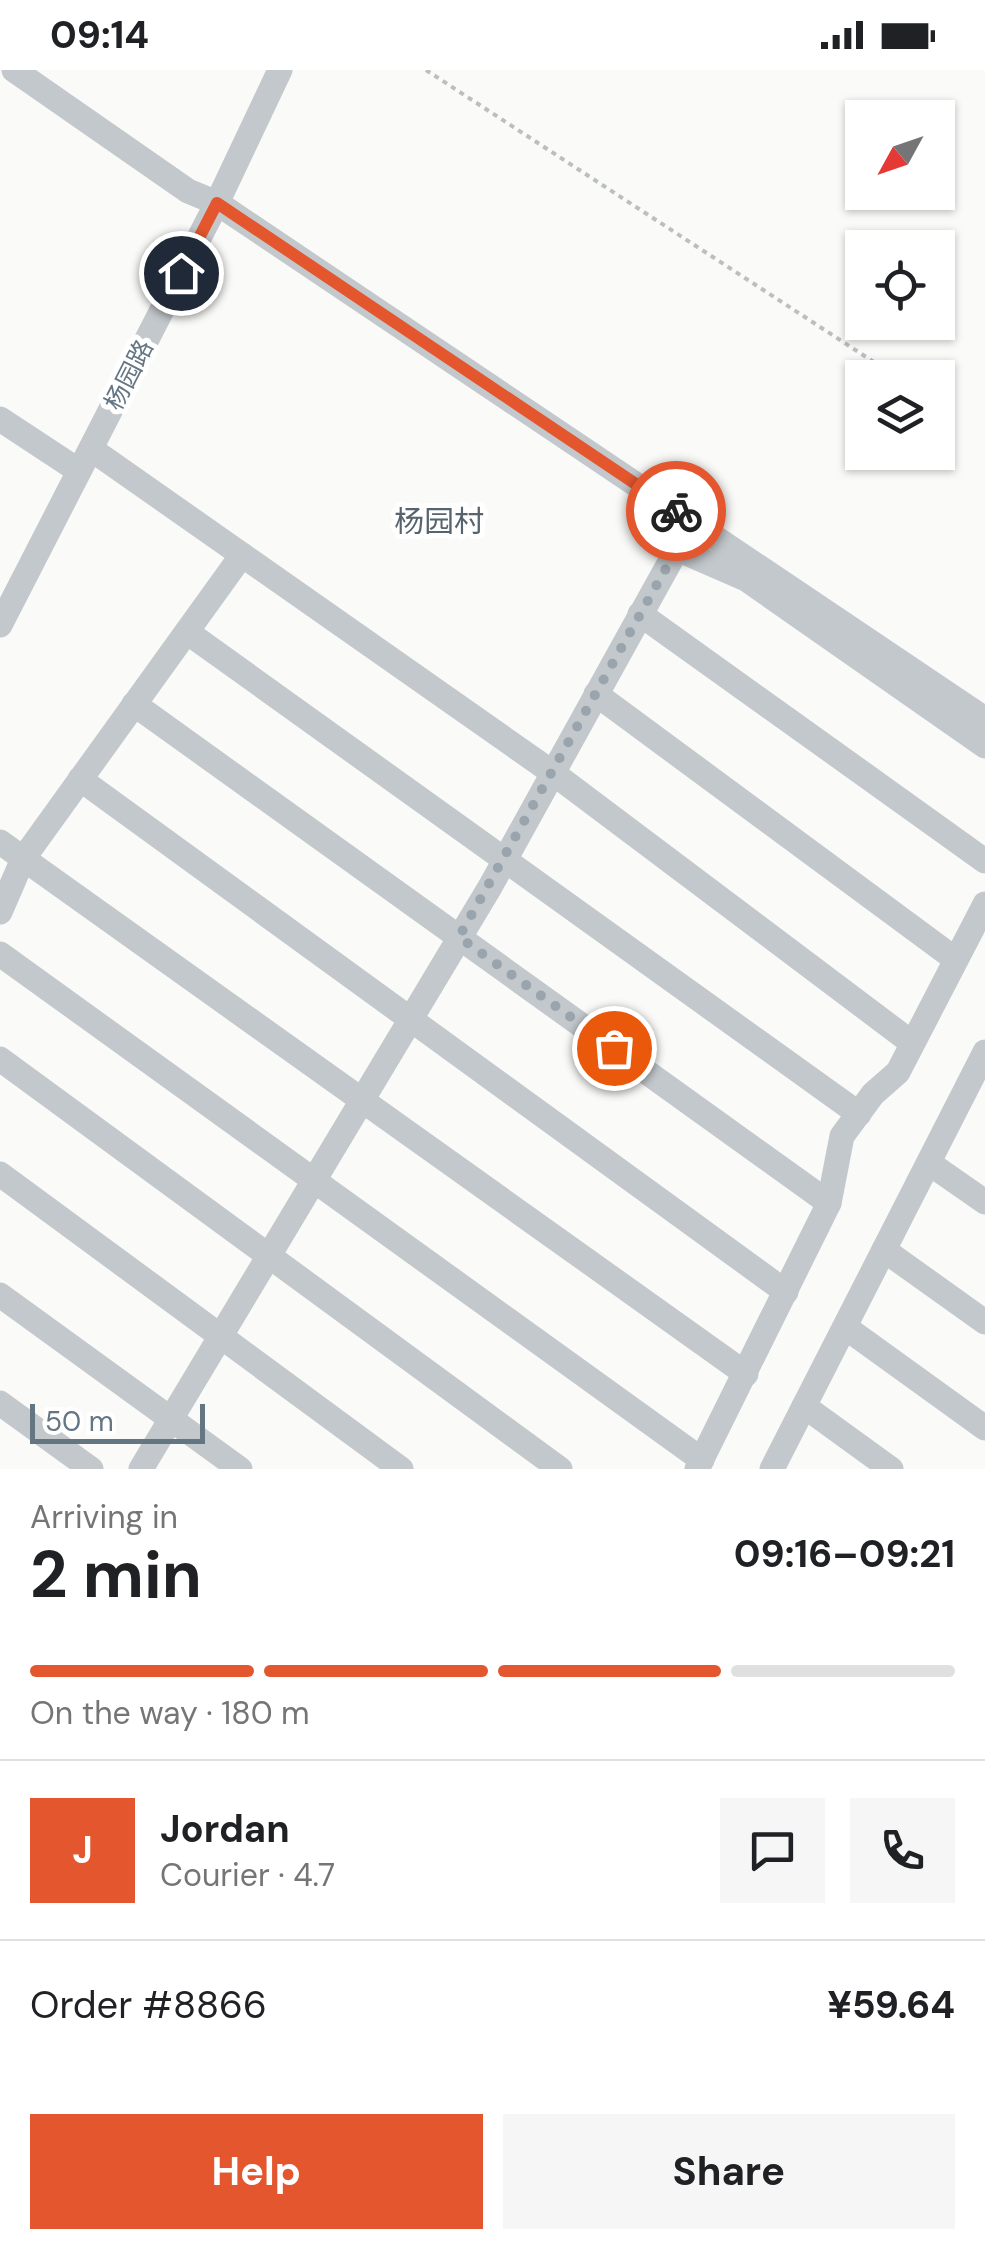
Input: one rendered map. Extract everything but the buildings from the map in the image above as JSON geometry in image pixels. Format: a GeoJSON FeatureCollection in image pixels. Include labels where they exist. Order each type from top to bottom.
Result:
{"type":"FeatureCollection","features":[{"type":"Feature","properties":{"kind":"street"},"geometry":{"type":"LineString","coordinates":[[14,70],[188,191],[217,203],[985,719]]}},
{"type":"Feature","properties":{"kind":"street","name":"杨园路"},"geometry":{"type":"LineString","coordinates":[[0,626],[217,203],[280,70]]}},
{"type":"Feature","properties":{"kind":"street"},"geometry":{"type":"LineString","coordinates":[[0,419],[85,460],[242,555],[553,773],[912,1043]]}},
{"type":"Feature","properties":{"kind":"street"},"geometry":{"type":"LineString","coordinates":[[141,1469],[504,860],[692,522]]}},
{"type":"Feature","properties":{"kind":"street"},"geometry":{"type":"LineString","coordinates":[[677,549],[746,579],[985,746]]}},
{"type":"Feature","properties":{"kind":"street"},"geometry":{"type":"LineString","coordinates":[[0,912],[23,859],[242,555]]}},
{"type":"Feature","properties":{"kind":"street"},"geometry":{"type":"LineString","coordinates":[[640,614],[985,861]]}},
{"type":"Feature","properties":{"kind":"street"},"geometry":{"type":"LineString","coordinates":[[187,632],[859,1114]]}},
{"type":"Feature","properties":{"kind":"street"},"geometry":{"type":"LineString","coordinates":[[596,694],[955,959]]}},
{"type":"Feature","properties":{"kind":"street"},"geometry":{"type":"LineString","coordinates":[[134,704],[830,1202]]}},
{"type":"Feature","properties":{"kind":"street"},"geometry":{"type":"LineString","coordinates":[[80,779],[786,1292]]}},
{"type":"Feature","properties":{"kind":"street"},"geometry":{"type":"LineString","coordinates":[[0,842],[746,1374]]}},
{"type":"Feature","properties":{"kind":"street"},"geometry":{"type":"LineString","coordinates":[[0,954],[700,1465],[830,1202],[842,1136],[898,1072],[985,904]]}},
{"type":"Feature","properties":{"kind":"street"},"geometry":{"type":"LineString","coordinates":[[772,1469],[929,1163],[977,1090],[985,1052]]}},
{"type":"Feature","properties":{"kind":"street"},"geometry":{"type":"LineString","coordinates":[[0,1059],[560,1469]]}},
{"type":"Feature","properties":{"kind":"street"},"geometry":{"type":"LineString","coordinates":[[929,1163],[985,1202]]}},
{"type":"Feature","properties":{"kind":"street"},"geometry":{"type":"LineString","coordinates":[[0,1174],[401,1469]]}},
{"type":"Feature","properties":{"kind":"street"},"geometry":{"type":"LineString","coordinates":[[884,1250],[985,1322]]}},
{"type":"Feature","properties":{"kind":"street"},"geometry":{"type":"LineString","coordinates":[[0,1295],[240,1469]]}},
{"type":"Feature","properties":{"kind":"street"},"geometry":{"type":"LineString","coordinates":[[845,1327],[985,1428]]}},
{"type":"Feature","properties":{"kind":"street"},"geometry":{"type":"LineString","coordinates":[[0,1403],[91,1469]]}},
{"type":"Feature","properties":{"kind":"street"},"geometry":{"type":"LineString","coordinates":[[804,1406],[891,1469]]}},
{"type":"Feature","properties":{"kind":"path"},"geometry":{"type":"LineString","coordinates":[[426,70],[871,360]]}},
{"type":"Feature","properties":{"kind":"way so far"},"geometry":{"type":"LineString","coordinates":[[614,1048],[459,937],[692,522],[676,511]]}},
{"type":"Feature","properties":{"kind":"district","name":"杨园村"},"geometry":{"type":"Point","coordinates":[439,521]}},
{"type":"Feature","properties":{"kind":"route"},"geometry":{"type":"LineString","coordinates":[[181,273],[217,203],[676,511]]}}]}
